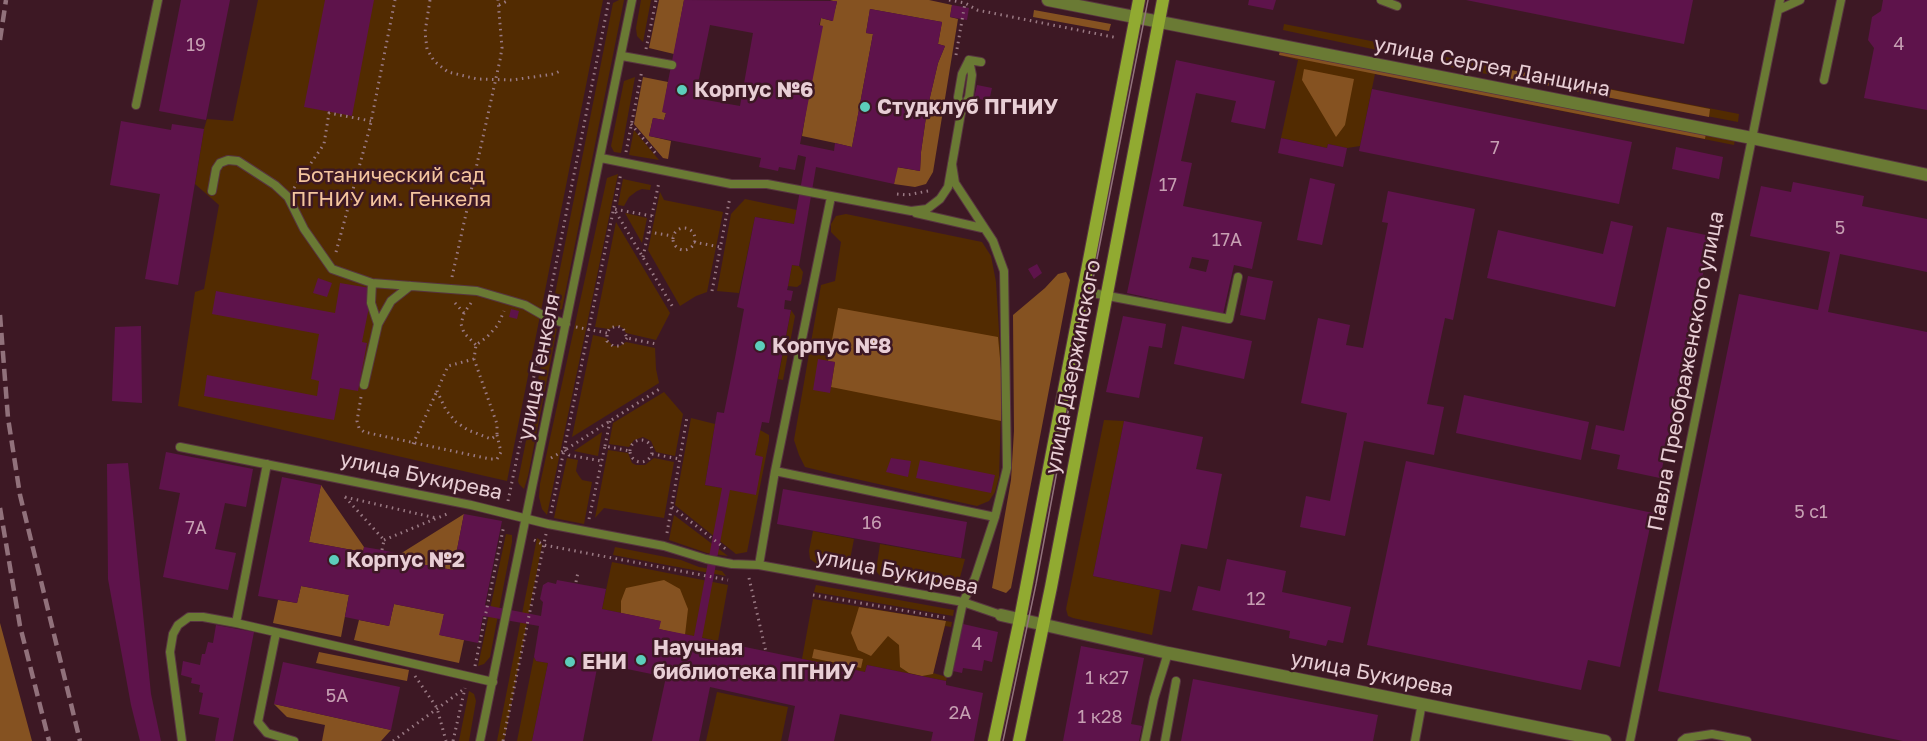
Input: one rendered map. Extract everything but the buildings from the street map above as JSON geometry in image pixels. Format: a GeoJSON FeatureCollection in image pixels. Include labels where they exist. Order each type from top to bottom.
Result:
{"type":"FeatureCollection","features":[{"type":"Feature","properties":{"kind":"main road","name":"улица Дзержинского"},"geometry":{"type":"LineString","coordinates":[[994,741],[1020,619],[1139,0]]}},
{"type":"Feature","properties":{"kind":"main road","name":"улица Дзержинского"},"geometry":{"type":"LineString","coordinates":[[1018,741],[1044,625],[1163,0]]}},
{"type":"Feature","properties":{"kind":"street","name":"улица Сергея Данщина"},"geometry":{"type":"LineString","coordinates":[[1048,0],[1063,1],[1752,138],[1927,175]]}},
{"type":"Feature","properties":{"kind":"street","name":"улица Букирева"},"geometry":{"type":"LineString","coordinates":[[1001,615],[1168,653],[1605,741]]}},
{"type":"Feature","properties":{"kind":"lane"},"geometry":{"type":"LineString","coordinates":[[136,105],[158,0]]}},
{"type":"Feature","properties":{"kind":"lane","name":"улица Генкеля"},"geometry":{"type":"LineString","coordinates":[[480,741],[632,0]]}},
{"type":"Feature","properties":{"kind":"lane"},"geometry":{"type":"LineString","coordinates":[[1381,0],[1397,6]]}},
{"type":"Feature","properties":{"kind":"lane"},"geometry":{"type":"LineString","coordinates":[[1780,4],[1800,0]]}},
{"type":"Feature","properties":{"kind":"lane"},"geometry":{"type":"LineString","coordinates":[[1824,80],[1841,0]]}},
{"type":"Feature","properties":{"kind":"lane","name":"Павла Преображенского улица"},"geometry":{"type":"LineString","coordinates":[[1630,741],[1780,4]]}},
{"type":"Feature","properties":{"kind":"lane"},"geometry":{"type":"LineString","coordinates":[[622,56],[672,65]]}},
{"type":"Feature","properties":{"kind":"lane"},"geometry":{"type":"LineString","coordinates":[[911,212],[927,209],[940,199],[948,186],[961,113],[969,97],[972,75],[969,60],[981,62]]}},
{"type":"Feature","properties":{"kind":"lane"},"geometry":{"type":"LineString","coordinates":[[600,158],[731,184],[767,184],[982,228]]}},
{"type":"Feature","properties":{"kind":"lane"},"geometry":{"type":"LineString","coordinates":[[212,191],[216,169],[220,163],[228,160],[238,161],[275,184],[288,198],[304,229],[332,269],[372,283],[477,291],[525,305],[546,317],[566,324]]}},
{"type":"Feature","properties":{"kind":"lane"},"geometry":{"type":"LineString","coordinates":[[948,673],[963,602],[975,578],[995,517],[1007,468],[1004,271],[993,241],[982,228],[955,183],[952,164]]}},
{"type":"Feature","properties":{"kind":"lane"},"geometry":{"type":"LineString","coordinates":[[759,565],[775,471],[831,196]]}},
{"type":"Feature","properties":{"kind":"lane"},"geometry":{"type":"LineString","coordinates":[[1082,291],[1229,319],[1238,278]]}},
{"type":"Feature","properties":{"kind":"lane"},"geometry":{"type":"LineString","coordinates":[[372,283],[371,303],[378,324]]}},
{"type":"Feature","properties":{"kind":"lane"},"geometry":{"type":"LineString","coordinates":[[364,385],[378,324],[391,301],[410,286]]}},
{"type":"Feature","properties":{"kind":"lane","name":"улица Букирева"},"geometry":{"type":"LineString","coordinates":[[180,447],[664,546],[706,559],[732,564],[759,565],[963,602],[1001,615]]}},
{"type":"Feature","properties":{"kind":"lane"},"geometry":{"type":"LineString","coordinates":[[236,623],[267,464]]}},
{"type":"Feature","properties":{"kind":"lane"},"geometry":{"type":"LineString","coordinates":[[775,471],[995,517]]}},
{"type":"Feature","properties":{"kind":"lane"},"geometry":{"type":"LineString","coordinates":[[182,741],[170,652],[173,634],[178,625],[189,617],[236,623],[493,682]]}},
{"type":"Feature","properties":{"kind":"lane"},"geometry":{"type":"LineString","coordinates":[[276,633],[258,722],[267,733],[294,741]]}},
{"type":"Feature","properties":{"kind":"lane"},"geometry":{"type":"LineString","coordinates":[[1145,741],[1154,698],[1168,653]]}},
{"type":"Feature","properties":{"kind":"lane"},"geometry":{"type":"LineString","coordinates":[[1165,741],[1176,681]]}},
{"type":"Feature","properties":{"kind":"lane"},"geometry":{"type":"LineString","coordinates":[[1415,741],[1422,703]]}},
{"type":"Feature","properties":{"kind":"lane"},"geometry":{"type":"LineString","coordinates":[[1682,741],[1686,738],[1712,734],[1747,741]]}},
{"type":"Feature","properties":{"kind":"path"},"geometry":{"type":"LineString","coordinates":[[332,269],[371,122],[395,0]]}},
{"type":"Feature","properties":{"kind":"path"},"geometry":{"type":"LineString","coordinates":[[430,0],[425,41],[429,56],[448,72],[466,78],[523,80],[554,74],[562,70]]}},
{"type":"Feature","properties":{"kind":"path"},"geometry":{"type":"LineString","coordinates":[[450,288],[502,48],[498,2],[509,0]]}},
{"type":"Feature","properties":{"kind":"path"},"geometry":{"type":"LineString","coordinates":[[472,678],[609,0]]}},
{"type":"Feature","properties":{"kind":"path"},"geometry":{"type":"LineString","coordinates":[[503,741],[590,330],[656,0]]}},
{"type":"Feature","properties":{"kind":"path"},"geometry":{"type":"LineString","coordinates":[[949,0],[964,3],[977,10],[1118,38]]}},
{"type":"Feature","properties":{"kind":"path"},"geometry":{"type":"LineString","coordinates":[[955,65],[964,3]]}},
{"type":"Feature","properties":{"kind":"path"},"geometry":{"type":"LineString","coordinates":[[288,198],[324,144],[329,113],[371,122]]}},
{"type":"Feature","properties":{"kind":"path"},"geometry":{"type":"LineString","coordinates":[[643,257],[661,170]]}},
{"type":"Feature","properties":{"kind":"path"},"geometry":{"type":"LineString","coordinates":[[896,194],[927,192],[933,186]]}},
{"type":"Feature","properties":{"kind":"path"},"geometry":{"type":"LineString","coordinates":[[712,291],[729,199]]}},
{"type":"Feature","properties":{"kind":"path"},"geometry":{"type":"LineString","coordinates":[[614,208],[652,216]]}},
{"type":"Feature","properties":{"kind":"path"},"geometry":{"type":"LineString","coordinates":[[614,208],[674,309]]}},
{"type":"Feature","properties":{"kind":"path"},"geometry":{"type":"LineString","coordinates":[[679,229],[689,229],[694,242],[688,249],[679,248],[673,241],[679,229]]}},
{"type":"Feature","properties":{"kind":"path"},"geometry":{"type":"LineString","coordinates":[[648,231],[674,236]]}},
{"type":"Feature","properties":{"kind":"path"},"geometry":{"type":"LineString","coordinates":[[694,242],[720,248]]}},
{"type":"Feature","properties":{"kind":"path"},"geometry":{"type":"LineString","coordinates":[[476,345],[464,333],[461,324],[464,313],[477,291]]}},
{"type":"Feature","properties":{"kind":"path"},"geometry":{"type":"LineString","coordinates":[[364,385],[357,421],[359,428],[364,432],[413,444],[496,459],[501,452],[497,424],[474,359],[476,345],[498,325],[508,300]]}},
{"type":"Feature","properties":{"kind":"path"},"geometry":{"type":"LineString","coordinates":[[617,326],[623,328],[627,338],[620,346],[613,346],[607,341],[607,333],[610,328],[617,326]]}},
{"type":"Feature","properties":{"kind":"path"},"geometry":{"type":"LineString","coordinates":[[590,330],[607,333]]}},
{"type":"Feature","properties":{"kind":"path"},"geometry":{"type":"LineString","coordinates":[[627,338],[656,344]]}},
{"type":"Feature","properties":{"kind":"path"},"geometry":{"type":"LineString","coordinates":[[443,363],[448,366],[474,359]]}},
{"type":"Feature","properties":{"kind":"path"},"geometry":{"type":"LineString","coordinates":[[413,444],[448,366]]}},
{"type":"Feature","properties":{"kind":"path"},"geometry":{"type":"LineString","coordinates":[[538,464],[565,450],[661,388]]}},
{"type":"Feature","properties":{"kind":"path"},"geometry":{"type":"LineString","coordinates":[[437,391],[446,410],[456,422],[484,438],[491,439],[497,435]]}},
{"type":"Feature","properties":{"kind":"path"},"geometry":{"type":"LineString","coordinates":[[664,546],[687,417]]}},
{"type":"Feature","properties":{"kind":"path"},"geometry":{"type":"LineString","coordinates":[[587,531],[610,420]]}},
{"type":"Feature","properties":{"kind":"path"},"geometry":{"type":"LineString","coordinates":[[641,441],[650,445],[652,454],[646,461],[641,462],[633,458],[630,451],[633,444],[641,441]]}},
{"type":"Feature","properties":{"kind":"path"},"geometry":{"type":"LineString","coordinates":[[605,446],[630,451]]}},
{"type":"Feature","properties":{"kind":"path"},"geometry":{"type":"LineString","coordinates":[[565,450],[569,455],[602,461]]}},
{"type":"Feature","properties":{"kind":"path"},"geometry":{"type":"LineString","coordinates":[[652,454],[680,459]]}},
{"type":"Feature","properties":{"kind":"path"},"geometry":{"type":"LineString","coordinates":[[384,540],[345,497],[436,518]]}},
{"type":"Feature","properties":{"kind":"path"},"geometry":{"type":"LineString","coordinates":[[384,540],[471,505]]}},
{"type":"Feature","properties":{"kind":"path"},"geometry":{"type":"LineString","coordinates":[[382,550],[384,540]]}},
{"type":"Feature","properties":{"kind":"path"},"geometry":{"type":"LineString","coordinates":[[544,544],[728,580]]}},
{"type":"Feature","properties":{"kind":"path"},"geometry":{"type":"LineString","coordinates":[[576,582],[578,572]]}},
{"type":"Feature","properties":{"kind":"path"},"geometry":{"type":"LineString","coordinates":[[813,595],[959,620]]}},
{"type":"Feature","properties":{"kind":"path"},"geometry":{"type":"LineString","coordinates":[[404,662],[437,708],[446,741]]}},
{"type":"Feature","properties":{"kind":"path"},"geometry":{"type":"LineString","coordinates":[[393,741],[465,688],[453,741]]}},
{"type":"Feature","properties":{"kind":"green space","name":"Ботанический сад ПГНИУ им. Генкеля"},"geometry":{"type":"Polygon","coordinates":[[[258,0],[603,0],[507,481],[178,406],[195,292],[204,289],[219,205],[195,184],[204,129],[207,119],[233,121],[258,0]]]}},
{"type":"Feature","properties":{"kind":"green space"},"geometry":{"type":"Polygon","coordinates":[[[624,0],[562,309],[557,311],[552,309],[613,3],[624,0]]]}},
{"type":"Feature","properties":{"kind":"green space"},"geometry":{"type":"Polygon","coordinates":[[[641,0],[651,0],[643,42],[637,36],[636,28],[641,0]]]}},
{"type":"Feature","properties":{"kind":"green space"},"geometry":{"type":"Polygon","coordinates":[[[1284,24],[1412,49],[1410,57],[1283,30],[1284,24]]]}},
{"type":"Feature","properties":{"kind":"green space"},"geometry":{"type":"Polygon","coordinates":[[[1279,55],[1735,139],[1734,145],[1375,74],[1360,146],[1347,148],[1328,144],[1327,148],[1281,138],[1298,60],[1279,55]]]}},
{"type":"Feature","properties":{"kind":"green space"},"geometry":{"type":"Polygon","coordinates":[[[1446,57],[1739,114],[1738,122],[1445,66],[1446,57]]]}},
{"type":"Feature","properties":{"kind":"green space"},"geometry":{"type":"Polygon","coordinates":[[[635,77],[621,153],[614,152],[611,146],[624,81],[635,77]]]}},
{"type":"Feature","properties":{"kind":"green space"},"geometry":{"type":"Polygon","coordinates":[[[634,130],[659,160],[629,155],[634,130]]]}},
{"type":"Feature","properties":{"kind":"green space"},"geometry":{"type":"Polygon","coordinates":[[[618,174],[547,515],[542,509],[539,497],[540,484],[607,178],[618,174]]]}},
{"type":"Feature","properties":{"kind":"green space"},"geometry":{"type":"Polygon","coordinates":[[[623,179],[651,185],[650,190],[637,191],[629,197],[624,206],[618,205],[623,179]]]}},
{"type":"Feature","properties":{"kind":"green space"},"geometry":{"type":"Polygon","coordinates":[[[660,192],[664,200],[723,212],[707,292],[680,306],[648,250],[660,192]]]}},
{"type":"Feature","properties":{"kind":"green space"},"geometry":{"type":"Polygon","coordinates":[[[745,199],[797,210],[794,224],[755,217],[739,293],[717,291],[731,214],[745,199]]]}},
{"type":"Feature","properties":{"kind":"green space"},"geometry":{"type":"Polygon","coordinates":[[[625,213],[647,218],[642,243],[625,213]]]}},
{"type":"Feature","properties":{"kind":"green space"},"geometry":{"type":"Polygon","coordinates":[[[846,214],[982,242],[991,256],[996,282],[1002,380],[999,477],[995,492],[989,501],[977,506],[838,475],[805,467],[799,455],[794,440],[821,285],[835,281],[841,242],[831,232],[831,224],[836,216],[846,214]]]}},
{"type":"Feature","properties":{"kind":"green space"},"geometry":{"type":"Polygon","coordinates":[[[616,222],[670,313],[656,340],[626,333],[623,328],[617,326],[609,329],[595,327],[616,222]]]}},
{"type":"Feature","properties":{"kind":"green space"},"geometry":{"type":"Polygon","coordinates":[[[792,265],[799,266],[803,272],[801,284],[797,287],[788,286],[792,265]]]}},
{"type":"Feature","properties":{"kind":"green space"},"geometry":{"type":"Polygon","coordinates":[[[791,310],[795,316],[783,380],[778,379],[791,310]]]}},
{"type":"Feature","properties":{"kind":"green space"},"geometry":{"type":"Polygon","coordinates":[[[549,325],[557,329],[524,489],[518,481],[549,325]]]}},
{"type":"Feature","properties":{"kind":"green space"},"geometry":{"type":"Polygon","coordinates":[[[593,335],[606,338],[613,346],[620,346],[626,342],[655,348],[659,383],[572,437],[593,335]]]}},
{"type":"Feature","properties":{"kind":"green space"},"geometry":{"type":"Polygon","coordinates":[[[664,392],[683,414],[675,456],[656,452],[651,441],[643,437],[634,440],[629,447],[609,444],[613,423],[664,392]]]}},
{"type":"Feature","properties":{"kind":"green space"},"geometry":{"type":"Polygon","coordinates":[[[691,418],[715,424],[705,485],[756,494],[755,455],[760,430],[769,435],[747,552],[736,554],[675,505],[691,418]]]}},
{"type":"Feature","properties":{"kind":"green space"},"geometry":{"type":"Polygon","coordinates":[[[1104,420],[1124,421],[1093,576],[1160,590],[1152,635],[1073,618],[1068,616],[1066,609],[1104,420]]]}},
{"type":"Feature","properties":{"kind":"green space"},"geometry":{"type":"Polygon","coordinates":[[[602,432],[598,456],[574,451],[602,432]]]}},
{"type":"Feature","properties":{"kind":"green space"},"geometry":{"type":"Polygon","coordinates":[[[608,450],[628,453],[632,463],[636,465],[645,465],[654,458],[674,462],[664,518],[604,508],[595,518],[608,450]]]}},
{"type":"Feature","properties":{"kind":"green space"},"geometry":{"type":"Polygon","coordinates":[[[567,458],[578,460],[576,471],[579,476],[582,480],[592,482],[584,524],[554,518],[567,458]]]}},
{"type":"Feature","properties":{"kind":"green space"},"geometry":{"type":"Polygon","coordinates":[[[674,515],[728,556],[707,553],[669,540],[674,515]]]}},
{"type":"Feature","properties":{"kind":"green space"},"geometry":{"type":"Polygon","coordinates":[[[813,531],[854,539],[848,570],[817,564],[810,559],[809,551],[813,531]]]}},
{"type":"Feature","properties":{"kind":"green space"},"geometry":{"type":"Polygon","coordinates":[[[506,534],[512,535],[512,542],[490,657],[484,664],[478,666],[506,534]]]}},
{"type":"Feature","properties":{"kind":"green space"},"geometry":{"type":"Polygon","coordinates":[[[537,538],[542,545],[504,741],[497,741],[537,538]]]}},
{"type":"Feature","properties":{"kind":"green space"},"geometry":{"type":"Polygon","coordinates":[[[880,544],[965,559],[959,581],[952,588],[946,588],[880,576],[876,571],[880,544]]]}},
{"type":"Feature","properties":{"kind":"green space"},"geometry":{"type":"Polygon","coordinates":[[[615,547],[681,560],[699,567],[722,571],[726,576],[613,555],[615,547]]]}},
{"type":"Feature","properties":{"kind":"green space"},"geometry":{"type":"Polygon","coordinates":[[[612,562],[728,585],[718,641],[659,629],[660,621],[602,609],[612,562]]]}},
{"type":"Feature","properties":{"kind":"green space"},"geometry":{"type":"Polygon","coordinates":[[[816,585],[954,610],[953,616],[814,592],[816,585]]]}},
{"type":"Feature","properties":{"kind":"green space"},"geometry":{"type":"Polygon","coordinates":[[[813,599],[952,622],[951,627],[945,626],[933,673],[947,677],[946,681],[867,665],[865,672],[802,659],[813,599]]]}},
{"type":"Feature","properties":{"kind":"green space"},"geometry":{"type":"Polygon","coordinates":[[[534,657],[536,661],[548,663],[532,741],[517,741],[534,657]]]}},
{"type":"Feature","properties":{"kind":"green space"},"geometry":{"type":"Polygon","coordinates":[[[469,691],[474,694],[476,701],[469,741],[459,741],[469,691]]]}},
{"type":"Feature","properties":{"kind":"green space"},"geometry":{"type":"Polygon","coordinates":[[[717,692],[788,707],[781,741],[706,741],[717,692]]]}},
{"type":"Feature","properties":{"kind":"shaded area"},"geometry":{"type":"Polygon","coordinates":[[[659,0],[684,0],[674,54],[649,48],[659,0]]]}},
{"type":"Feature","properties":{"kind":"shaded area"},"geometry":{"type":"Polygon","coordinates":[[[830,0],[929,0],[952,5],[950,17],[958,19],[933,172],[926,184],[915,187],[894,184],[896,167],[920,171],[927,110],[938,63],[945,46],[938,44],[942,22],[870,9],[866,33],[873,34],[852,147],[802,136],[821,18],[832,21],[837,2],[830,0]]]}},
{"type":"Feature","properties":{"kind":"shaded area"},"geometry":{"type":"Polygon","coordinates":[[[1034,10],[1111,24],[1109,31],[1033,17],[1034,10]]]}},
{"type":"Feature","properties":{"kind":"shaded area"},"geometry":{"type":"Polygon","coordinates":[[[1280,50],[1706,133],[1705,139],[1279,55],[1280,50]]]}},
{"type":"Feature","properties":{"kind":"shaded area"},"geometry":{"type":"Polygon","coordinates":[[[1490,66],[1710,109],[1709,117],[1488,74],[1490,66]]]}},
{"type":"Feature","properties":{"kind":"shaded area"},"geometry":{"type":"Polygon","coordinates":[[[1304,69],[1354,79],[1345,125],[1336,137],[1302,80],[1304,69]]]}},
{"type":"Feature","properties":{"kind":"shaded area"},"geometry":{"type":"Polygon","coordinates":[[[643,77],[668,82],[663,112],[666,113],[664,120],[653,118],[649,136],[671,141],[668,159],[663,158],[634,124],[643,77]]]}},
{"type":"Feature","properties":{"kind":"shaded area"},"geometry":{"type":"Polygon","coordinates":[[[1066,272],[1070,280],[1011,588],[1006,593],[992,588],[1011,480],[1014,431],[1013,315],[1058,274],[1066,272]]]}},
{"type":"Feature","properties":{"kind":"shaded area"},"geometry":{"type":"Polygon","coordinates":[[[838,308],[998,337],[1002,380],[1001,421],[831,387],[835,362],[828,361],[838,308]]]}},
{"type":"Feature","properties":{"kind":"shaded area"},"geometry":{"type":"Polygon","coordinates":[[[321,485],[364,547],[363,552],[309,542],[321,485]]]}},
{"type":"Feature","properties":{"kind":"shaded area"},"geometry":{"type":"Polygon","coordinates":[[[464,514],[453,570],[399,560],[400,554],[464,514]]]}},
{"type":"Feature","properties":{"kind":"shaded area"},"geometry":{"type":"Polygon","coordinates":[[[664,580],[680,589],[688,609],[685,635],[659,629],[660,621],[621,613],[621,601],[626,588],[664,580]]]}},
{"type":"Feature","properties":{"kind":"shaded area"},"geometry":{"type":"Polygon","coordinates":[[[301,586],[349,595],[341,637],[273,623],[278,600],[297,603],[301,586]]]}},
{"type":"Feature","properties":{"kind":"shaded area"},"geometry":{"type":"Polygon","coordinates":[[[394,604],[444,614],[440,635],[464,640],[459,663],[354,640],[359,620],[389,626],[394,604]]]}},
{"type":"Feature","properties":{"kind":"shaded area"},"geometry":{"type":"Polygon","coordinates":[[[859,607],[946,621],[933,674],[922,676],[909,673],[900,667],[899,645],[888,636],[871,656],[858,650],[851,633],[859,607]]]}},
{"type":"Feature","properties":{"kind":"shaded area"},"geometry":{"type":"Polygon","coordinates":[[[0,623],[22,704],[32,741],[0,741],[0,623]]]}},
{"type":"Feature","properties":{"kind":"shaded area"},"geometry":{"type":"Polygon","coordinates":[[[814,649],[863,659],[861,668],[812,658],[814,649]]]}},
{"type":"Feature","properties":{"kind":"shaded area"},"geometry":{"type":"Polygon","coordinates":[[[319,652],[409,670],[407,681],[316,663],[319,652]]]}},
{"type":"Feature","properties":{"kind":"shaded area"},"geometry":{"type":"Polygon","coordinates":[[[274,704],[391,730],[381,741],[322,741],[325,725],[287,717],[274,704]]]}},
{"type":"Feature","properties":{"kind":"tram line"},"geometry":{"type":"LineString","coordinates":[[1003,741],[1036,584],[1148,0]]}},
{"type":"Feature","properties":{"kind":"railway"},"geometry":{"type":"LineString","coordinates":[[0,40],[6,0]]}},
{"type":"Feature","properties":{"kind":"railway"},"geometry":{"type":"LineString","coordinates":[[0,315],[8,418],[20,495],[80,741]]}},
{"type":"Feature","properties":{"kind":"railway"},"geometry":{"type":"LineString","coordinates":[[0,508],[20,626],[49,741]]}},
{"type":"Feature","properties":{"kind":"place","name":"Корпус №6"},"geometry":{"type":"Point","coordinates":[682,90]}},
{"type":"Feature","properties":{"kind":"place","name":"Студклуб ПГНИУ"},"geometry":{"type":"Point","coordinates":[865,107]}},
{"type":"Feature","properties":{"kind":"place","name":"Корпус №8"},"geometry":{"type":"Point","coordinates":[760,346]}},
{"type":"Feature","properties":{"kind":"place","name":"Корпус №2"},"geometry":{"type":"Point","coordinates":[334,560]}},
{"type":"Feature","properties":{"kind":"place","name":"Научная библиотека ПГНИУ"},"geometry":{"type":"Point","coordinates":[641,660]}},
{"type":"Feature","properties":{"kind":"place","name":"ЕНИ"},"geometry":{"type":"Point","coordinates":[570,662]}}]}
